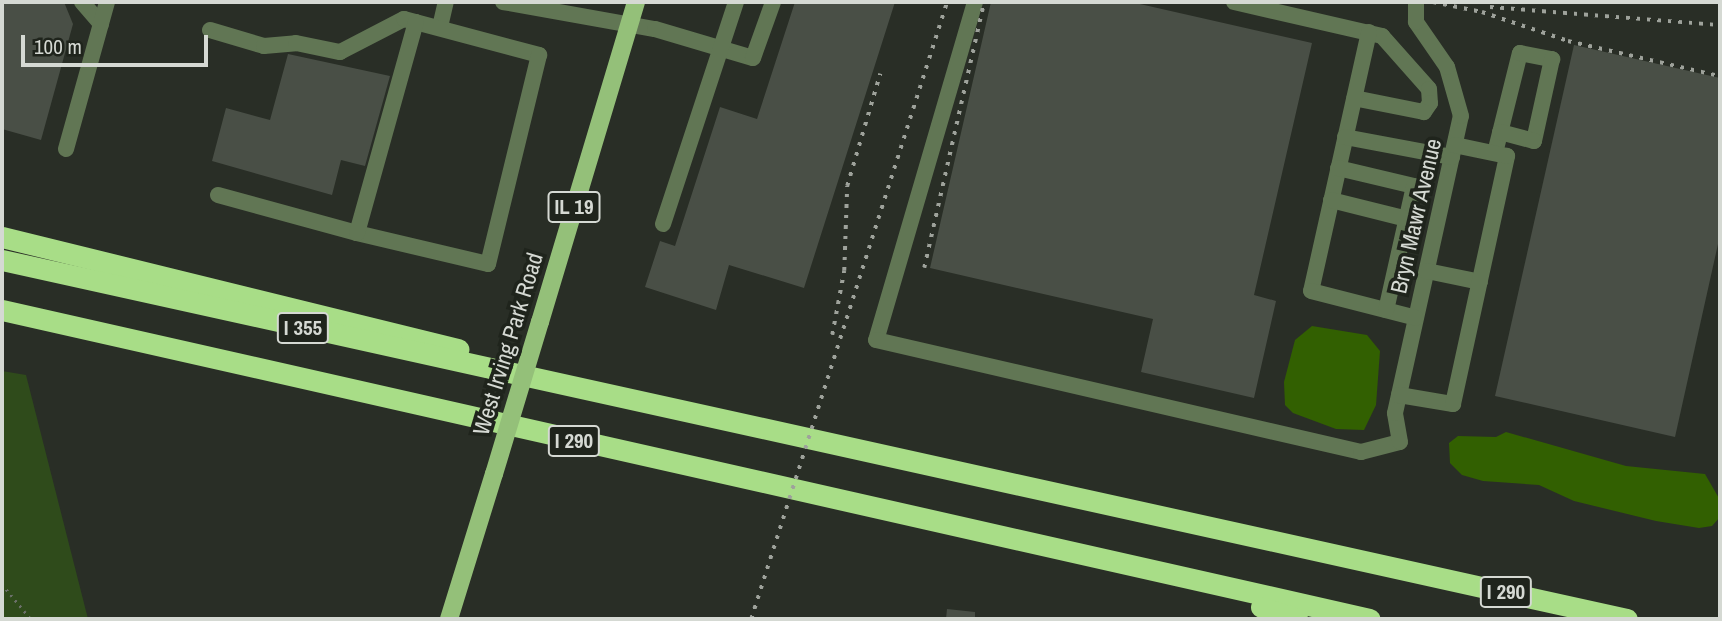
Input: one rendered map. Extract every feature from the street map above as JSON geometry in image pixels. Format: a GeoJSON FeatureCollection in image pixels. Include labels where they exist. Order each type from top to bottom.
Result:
{"type":"FeatureCollection","features":[{"type":"Feature","properties":{"kind":"highway","name":"I 290"},"geometry":{"type":"LineString","coordinates":[[2,237],[390,329],[604,393],[1628,619]]}},
{"type":"Feature","properties":{"kind":"highway","name":"I 355"},"geometry":{"type":"LineString","coordinates":[[2,260],[604,393]]}},
{"type":"Feature","properties":{"kind":"highway","name":"I 290"},"geometry":{"type":"LineString","coordinates":[[2,310],[1370,619]]}},
{"type":"Feature","properties":{"kind":"highway"},"geometry":{"type":"LineString","coordinates":[[1146,570],[1297,619]]}},
{"type":"Feature","properties":{"kind":"main road","name":"West Irving Park Road"},"geometry":{"type":"LineString","coordinates":[[449,619],[636,2]]}},
{"type":"Feature","properties":{"kind":"street"},"geometry":{"type":"LineString","coordinates":[[82,2],[101,24]]}},
{"type":"Feature","properties":{"kind":"street"},"geometry":{"type":"LineString","coordinates":[[66,149],[107,2]]}},
{"type":"Feature","properties":{"kind":"street"},"geometry":{"type":"LineString","coordinates":[[440,27],[446,2]]}},
{"type":"Feature","properties":{"kind":"street"},"geometry":{"type":"LineString","coordinates":[[503,2],[629,25],[753,58],[773,2]]}},
{"type":"Feature","properties":{"kind":"street"},"geometry":{"type":"LineString","coordinates":[[663,224],[736,2]]}},
{"type":"Feature","properties":{"kind":"street","name":"Bryn Mawr Avenue"},"geometry":{"type":"LineString","coordinates":[[975,2],[876,340],[1361,452],[1400,442],[1395,413],[1461,116],[1457,93],[1447,67],[1416,22],[1415,6]]}},
{"type":"Feature","properties":{"kind":"street"},"geometry":{"type":"LineString","coordinates":[[1234,2],[1382,36],[1429,89],[1430,103],[1424,111],[1354,98]]}},
{"type":"Feature","properties":{"kind":"street"},"geometry":{"type":"LineString","coordinates":[[210,30],[264,46],[296,43],[340,52],[404,19],[539,55],[488,264],[357,233],[218,195]]}},
{"type":"Feature","properties":{"kind":"street"},"geometry":{"type":"LineString","coordinates":[[357,233],[416,22]]}},
{"type":"Feature","properties":{"kind":"street"},"geometry":{"type":"LineString","coordinates":[[1369,32],[1311,291],[1416,318]]}},
{"type":"Feature","properties":{"kind":"street"},"geometry":{"type":"LineString","coordinates":[[1495,153],[1500,132],[1520,53],[1552,59],[1534,141],[1500,132]]}},
{"type":"Feature","properties":{"kind":"street"},"geometry":{"type":"LineString","coordinates":[[1345,136],[1507,156],[1453,404],[1399,395]]}},
{"type":"Feature","properties":{"kind":"street"},"geometry":{"type":"LineString","coordinates":[[1338,168],[1414,186],[1386,310]]}},
{"type":"Feature","properties":{"kind":"street"},"geometry":{"type":"LineString","coordinates":[[1331,200],[1407,219]]}},
{"type":"Feature","properties":{"kind":"street"},"geometry":{"type":"LineString","coordinates":[[1427,271],[1480,282]]}},
{"type":"Feature","properties":{"kind":"path"},"geometry":{"type":"LineString","coordinates":[[2,584],[32,619]]}},
{"type":"Feature","properties":{"kind":"shaded area"},"geometry":{"type":"Polygon","coordinates":[[[1312,326],[1367,335],[1380,351],[1376,405],[1364,430],[1336,429],[1293,413],[1285,405],[1284,382],[1295,340],[1312,326]]]}},
{"type":"Feature","properties":{"kind":"shaded area"},"geometry":{"type":"Polygon","coordinates":[[[2,371],[26,375],[88,619],[2,619],[2,371]]]}},
{"type":"Feature","properties":{"kind":"shaded area"},"geometry":{"type":"Polygon","coordinates":[[[1506,432],[1626,466],[1705,474],[1720,500],[1720,517],[1712,526],[1699,528],[1656,521],[1574,501],[1539,485],[1483,481],[1462,475],[1450,463],[1449,443],[1458,436],[1496,437],[1506,432]]]}},
{"type":"Feature","properties":{"kind":"building"},"geometry":{"type":"Polygon","coordinates":[[[2,2],[64,2],[73,24],[41,140],[2,129],[2,2]]]}},
{"type":"Feature","properties":{"kind":"building"},"geometry":{"type":"Polygon","coordinates":[[[795,2],[895,2],[804,288],[729,265],[716,310],[645,287],[660,241],[675,246],[720,107],[757,119],[795,2]]]}},
{"type":"Feature","properties":{"kind":"building"},"geometry":{"type":"Polygon","coordinates":[[[991,2],[1131,2],[1312,43],[1254,295],[1276,301],[1254,398],[1141,372],[1153,319],[930,268],[991,2]]]}},
{"type":"Feature","properties":{"kind":"building"},"geometry":{"type":"Polygon","coordinates":[[[1574,45],[1720,78],[1720,235],[1675,437],[1495,396],[1574,45]]]}},
{"type":"Feature","properties":{"kind":"building"},"geometry":{"type":"Polygon","coordinates":[[[288,54],[390,76],[365,166],[341,160],[332,195],[212,161],[226,108],[270,120],[288,54]]]}},
{"type":"Feature","properties":{"kind":"building"},"geometry":{"type":"Polygon","coordinates":[[[947,609],[975,612],[975,619],[946,619],[947,609]]]}},
{"type":"Feature","properties":{"kind":"railway"},"geometry":{"type":"LineString","coordinates":[[751,619],[947,2]]}},
{"type":"Feature","properties":{"kind":"railway"},"geometry":{"type":"LineString","coordinates":[[924,268],[984,2]]}},
{"type":"Feature","properties":{"kind":"railway"},"geometry":{"type":"LineString","coordinates":[[1433,2],[1482,12],[1568,41],[1720,76]]}},
{"type":"Feature","properties":{"kind":"railway"},"geometry":{"type":"LineString","coordinates":[[1490,7],[1720,25]]}},
{"type":"Feature","properties":{"kind":"railway"},"geometry":{"type":"LineString","coordinates":[[832,335],[844,271],[847,186],[880,74]]}}]}
